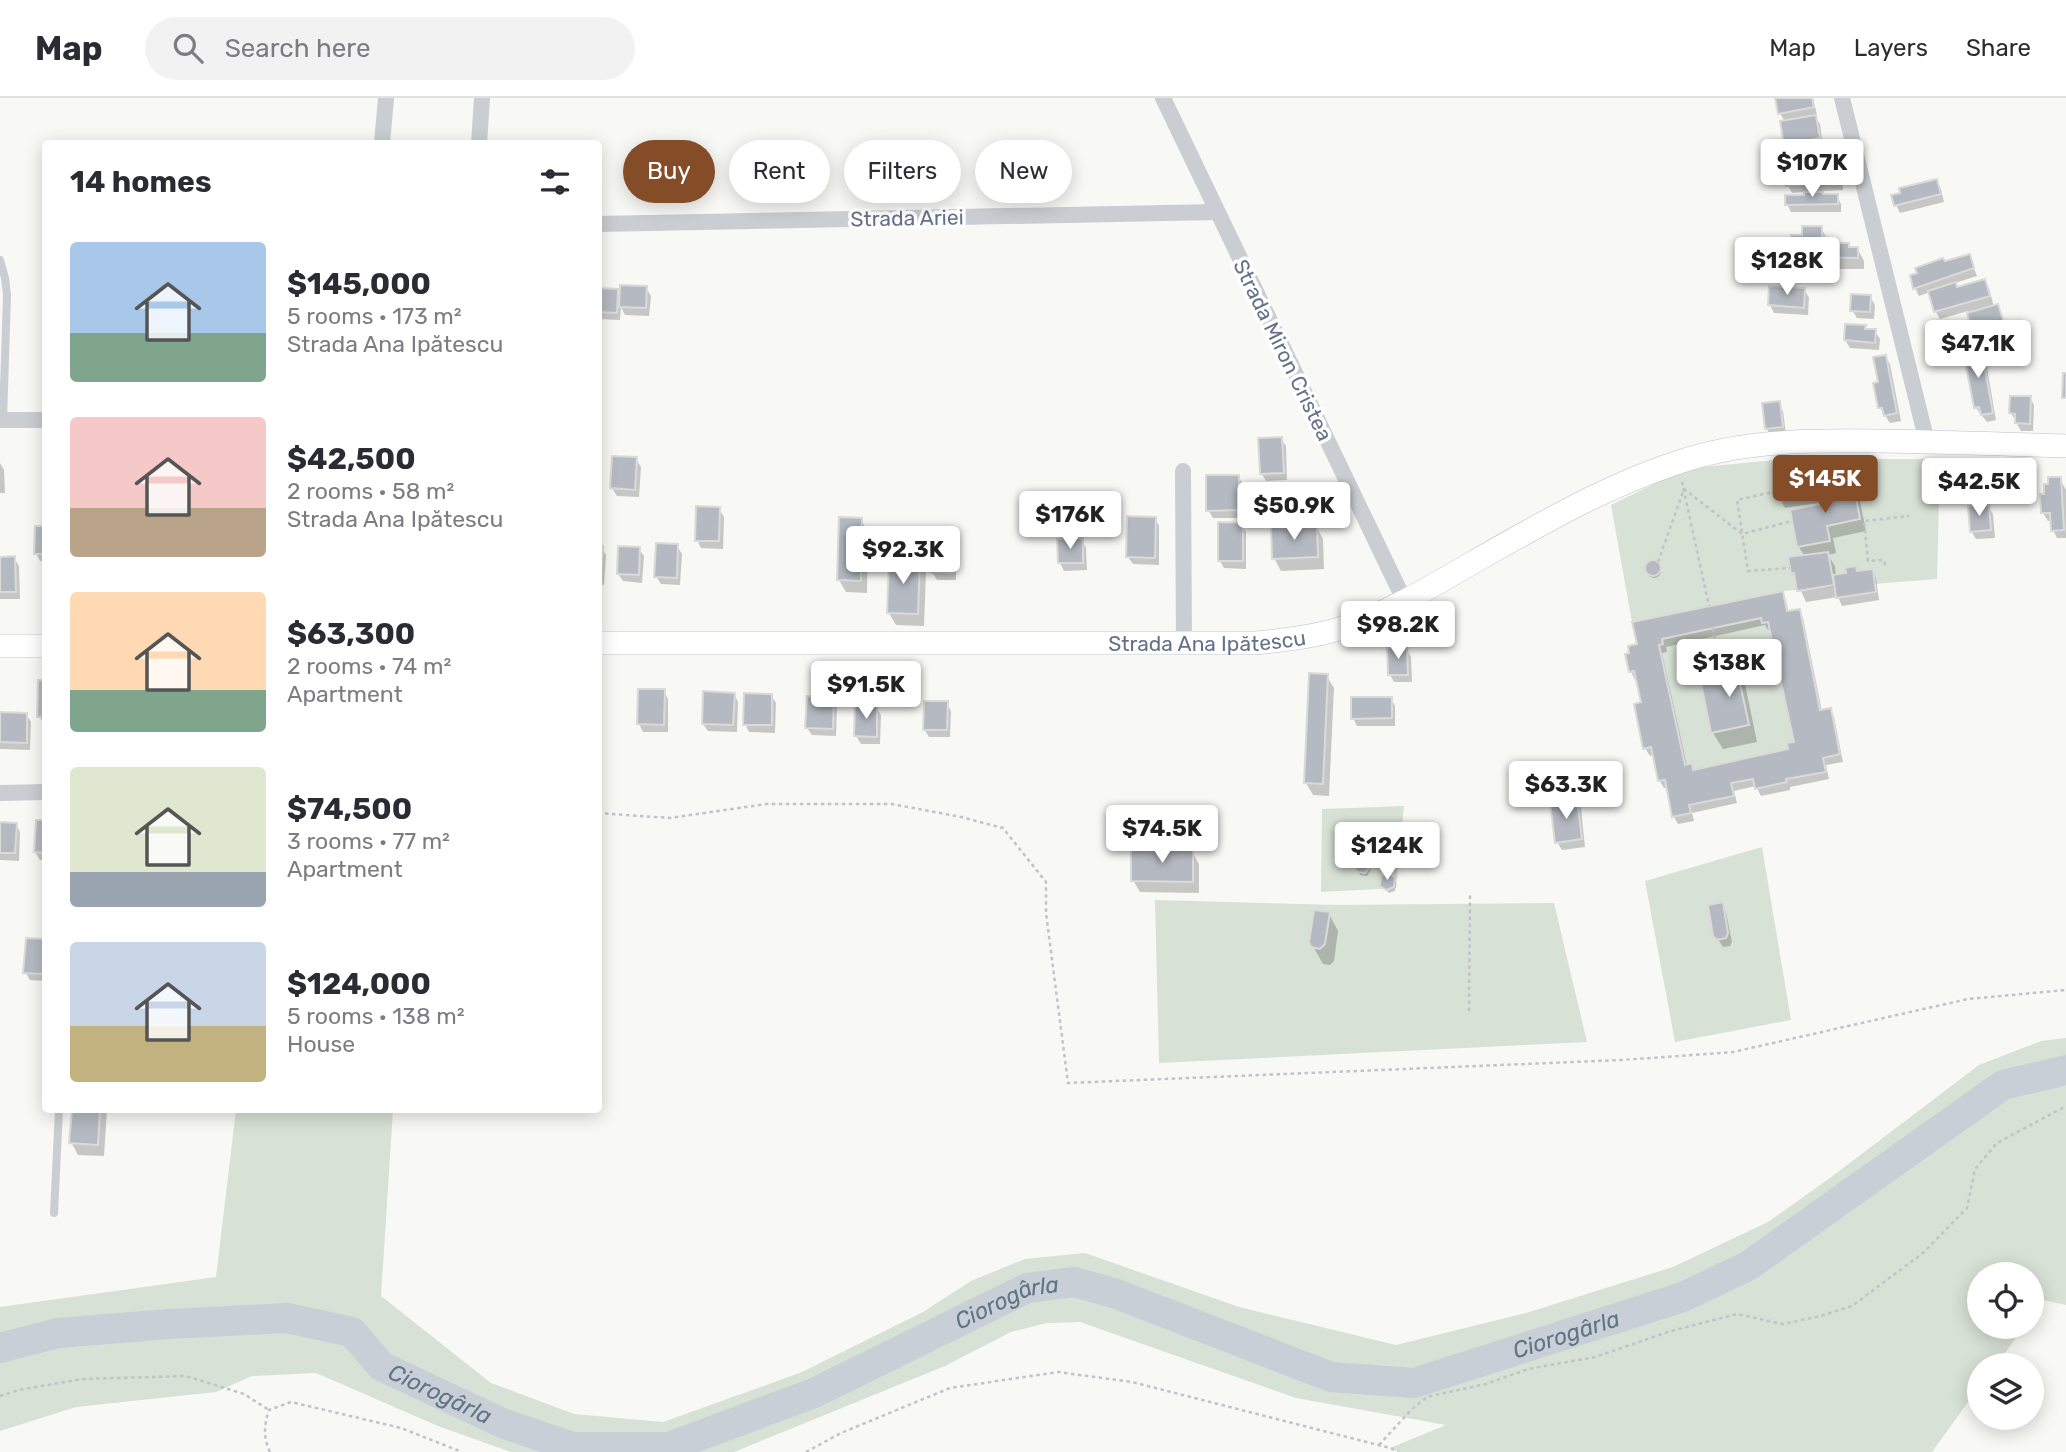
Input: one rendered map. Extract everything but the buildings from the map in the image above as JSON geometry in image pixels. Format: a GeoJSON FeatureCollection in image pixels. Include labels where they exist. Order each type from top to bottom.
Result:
{"type":"FeatureCollection","features":[{"type":"Feature","properties":{"kind":"main road","name":"Strada Ana Ipătescu"},"geometry":{"type":"LineString","coordinates":[[602,643],[1255,643],[1312,636],[1341,628],[1405,602],[1543,523],[1626,483],[1678,462],[1731,449],[1792,441],[2066,446]]}},
{"type":"Feature","properties":{"kind":"main road"},"geometry":{"type":"LineString","coordinates":[[0,646],[42,646]]}},
{"type":"Feature","properties":{"kind":"street"},"geometry":{"type":"LineString","coordinates":[[382,140],[386,98]]}},
{"type":"Feature","properties":{"kind":"street"},"geometry":{"type":"LineString","coordinates":[[479,140],[482,98]]}},
{"type":"Feature","properties":{"kind":"street","name":"Strada Miron Cristea"},"geometry":{"type":"LineString","coordinates":[[1163,98],[1405,602]]}},
{"type":"Feature","properties":{"kind":"street"},"geometry":{"type":"LineString","coordinates":[[1842,98],[1927,442]]}},
{"type":"Feature","properties":{"kind":"street","name":"Strada Ariei"},"geometry":{"type":"LineString","coordinates":[[602,224],[1216,212]]}},
{"type":"Feature","properties":{"kind":"street"},"geometry":{"type":"LineString","coordinates":[[1,420],[42,420]]}},
{"type":"Feature","properties":{"kind":"street"},"geometry":{"type":"LineString","coordinates":[[1182,471],[1184,643]]}},
{"type":"Feature","properties":{"kind":"street"},"geometry":{"type":"LineString","coordinates":[[0,793],[42,792]]}},
{"type":"Feature","properties":{"kind":"lane"},"geometry":{"type":"LineString","coordinates":[[0,260],[7,295],[1,420]]}},
{"type":"Feature","properties":{"kind":"lane"},"geometry":{"type":"LineString","coordinates":[[54,1213],[59,1113]]}},
{"type":"Feature","properties":{"kind":"path"},"geometry":{"type":"LineString","coordinates":[[1678,462],[1709,607]]}},
{"type":"Feature","properties":{"kind":"path"},"geometry":{"type":"LineString","coordinates":[[1684,489],[1742,534]]}},
{"type":"Feature","properties":{"kind":"path"},"geometry":{"type":"LineString","coordinates":[[1658,562],[1684,489]]}},
{"type":"Feature","properties":{"kind":"path"},"geometry":{"type":"LineString","coordinates":[[1777,491],[1737,500],[1748,571],[1790,568]]}},
{"type":"Feature","properties":{"kind":"path"},"geometry":{"type":"LineString","coordinates":[[1885,565],[1884,559],[1868,561],[1864,521],[1909,516]]}},
{"type":"Feature","properties":{"kind":"path"},"geometry":{"type":"LineString","coordinates":[[1742,534],[1792,521]]}},
{"type":"Feature","properties":{"kind":"path"},"geometry":{"type":"LineString","coordinates":[[1713,628],[1720,669]]}},
{"type":"Feature","properties":{"kind":"path"},"geometry":{"type":"LineString","coordinates":[[602,813],[670,818],[766,804],[892,804],[1003,828],[1046,882],[1046,913],[1068,1083],[1621,1060],[1733,1052],[1968,999],[2066,990]]}},
{"type":"Feature","properties":{"kind":"path"},"geometry":{"type":"LineString","coordinates":[[1469,1011],[1470,894]]}},
{"type":"Feature","properties":{"kind":"path"},"geometry":{"type":"LineString","coordinates":[[1379,1445],[1412,1409],[1427,1397],[1486,1384],[1528,1369],[1595,1357],[1671,1331],[1737,1314],[1783,1324],[1852,1306],[1923,1253],[1967,1208],[1975,1169],[1997,1143],[2066,1106]]}},
{"type":"Feature","properties":{"kind":"path"},"geometry":{"type":"LineString","coordinates":[[806,1452],[841,1433],[950,1388],[1058,1372],[1132,1381],[1399,1452]]}},
{"type":"Feature","properties":{"kind":"path"},"geometry":{"type":"LineString","coordinates":[[0,1396],[82,1379],[186,1376],[244,1394],[270,1410]]}},
{"type":"Feature","properties":{"kind":"path"},"geometry":{"type":"LineString","coordinates":[[270,1452],[264,1427],[270,1410],[291,1402],[401,1428],[462,1452]]}},
{"type":"Feature","properties":{"kind":"shaded area"},"geometry":{"type":"Polygon","coordinates":[[[1786,459],[1940,459],[1937,579],[1783,591],[1632,622],[1611,505],[1664,479],[1702,467],[1786,459]]]}},
{"type":"Feature","properties":{"kind":"shaded area"},"geometry":{"type":"Polygon","coordinates":[[[1761,618],[1762,623],[1768,622],[1794,742],[1787,743],[1788,749],[1693,770],[1691,763],[1685,765],[1659,645],[1663,644],[1662,639],[1761,618]]]}},
{"type":"Feature","properties":{"kind":"shaded area"},"geometry":{"type":"Polygon","coordinates":[[[1404,806],[1396,888],[1321,892],[1322,809],[1404,806]]]}},
{"type":"Feature","properties":{"kind":"shaded area"},"geometry":{"type":"Polygon","coordinates":[[[1762,847],[1791,1020],[1675,1042],[1645,881],[1762,847]]]}},
{"type":"Feature","properties":{"kind":"shaded area"},"geometry":{"type":"Polygon","coordinates":[[[1155,900],[1339,905],[1554,903],[1587,1042],[1159,1063],[1155,900]]]}},
{"type":"Feature","properties":{"kind":"shaded area"},"geometry":{"type":"Polygon","coordinates":[[[2066,1038],[2066,1305],[2044,1300],[2044,1262],[1967,1262],[1967,1339],[2015,1339],[2005,1353],[1967,1353],[1967,1404],[1932,1452],[1399,1452],[1390,1448],[1446,1425],[1296,1398],[1080,1322],[1047,1323],[1011,1332],[945,1366],[734,1452],[511,1452],[438,1426],[316,1373],[252,1376],[216,1392],[76,1407],[0,1431],[0,1307],[216,1277],[236,1113],[393,1113],[381,1296],[491,1383],[574,1414],[663,1422],[802,1372],[923,1312],[971,1281],[1025,1259],[1085,1253],[1239,1307],[1396,1345],[1526,1313],[1673,1267],[1768,1222],[1979,1065],[2041,1041],[2066,1038]]]}},
{"type":"Feature","properties":{"kind":"waterway","name":"Ciorogârla"},"geometry":{"type":"LineString","coordinates":[[0,1348],[58,1333],[287,1318],[352,1332],[381,1366],[502,1423],[572,1447],[669,1447],[814,1393],[1027,1288],[1074,1282],[1114,1293],[1331,1377],[1414,1383],[1683,1297],[1748,1266],[2003,1085],[2066,1070]]}}]}
